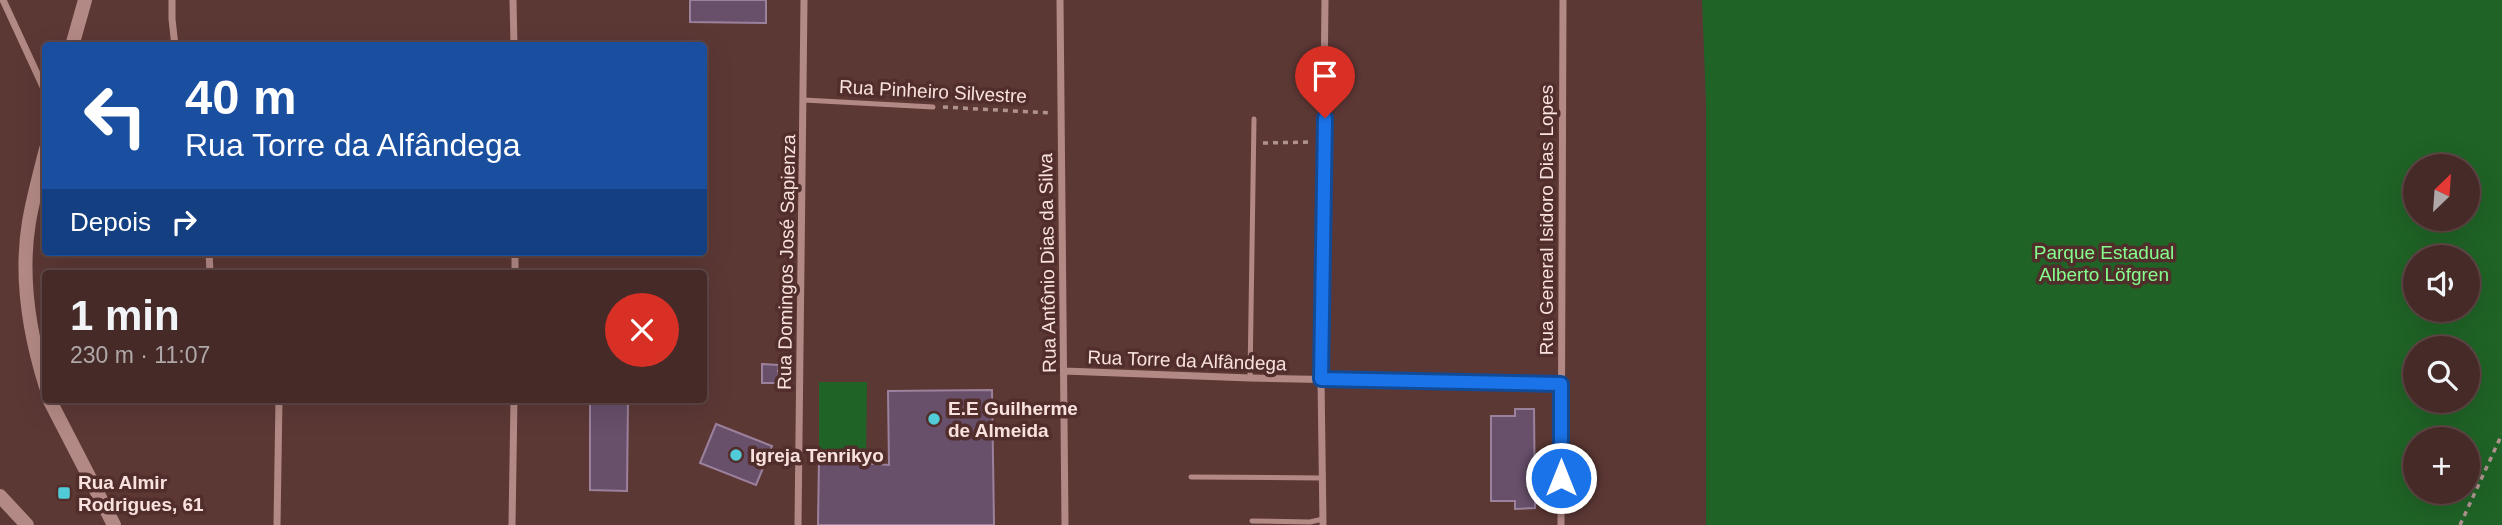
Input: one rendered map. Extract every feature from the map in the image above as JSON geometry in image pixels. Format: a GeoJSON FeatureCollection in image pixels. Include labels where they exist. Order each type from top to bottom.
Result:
{"type":"FeatureCollection","features":[{"type":"Feature","properties":{"kind":"street"},"geometry":{"type":"LineString","coordinates":[[3,0],[42,84]]}},
{"type":"Feature","properties":{"kind":"street"},"geometry":{"type":"LineString","coordinates":[[73,42],[85,0]]}},
{"type":"Feature","properties":{"kind":"street"},"geometry":{"type":"LineString","coordinates":[[172,0],[175,42]]}},
{"type":"Feature","properties":{"kind":"street"},"geometry":{"type":"LineString","coordinates":[[513,0],[514,42]]}},
{"type":"Feature","properties":{"kind":"street","name":"Rua Domingos José Sapienza"},"geometry":{"type":"LineString","coordinates":[[798,525],[804,0]]}},
{"type":"Feature","properties":{"kind":"street","name":"Rua Antônio Dias da Silva"},"geometry":{"type":"LineString","coordinates":[[1060,0],[1065,525]]}},
{"type":"Feature","properties":{"kind":"street"},"geometry":{"type":"LineString","coordinates":[[1323,522],[1321,379],[1325,0]]}},
{"type":"Feature","properties":{"kind":"street","name":"Rua General Isidoro Dias Lopes"},"geometry":{"type":"LineString","coordinates":[[1561,525],[1563,0]]}},
{"type":"Feature","properties":{"kind":"street"},"geometry":{"type":"LineString","coordinates":[[42,166],[29,223],[25,257],[34,348],[42,374]]}},
{"type":"Feature","properties":{"kind":"street","name":"Rua Torre da Alfândega"},"geometry":{"type":"LineString","coordinates":[[1064,371],[1250,378],[1561,384]]}},
{"type":"Feature","properties":{"kind":"street"},"geometry":{"type":"LineString","coordinates":[[51,403],[114,525]]}},
{"type":"Feature","properties":{"kind":"street"},"geometry":{"type":"LineString","coordinates":[[277,525],[279,403]]}},
{"type":"Feature","properties":{"kind":"street"},"geometry":{"type":"LineString","coordinates":[[512,525],[514,403]]}},
{"type":"Feature","properties":{"kind":"street"},"geometry":{"type":"LineString","coordinates":[[0,496],[22,523]]}},
{"type":"Feature","properties":{"kind":"lane","name":"Rua Pinheiro Silvestre"},"geometry":{"type":"LineString","coordinates":[[804,100],[933,107]]}},
{"type":"Feature","properties":{"kind":"lane"},"geometry":{"type":"LineString","coordinates":[[1250,378],[1254,119]]}},
{"type":"Feature","properties":{"kind":"lane"},"geometry":{"type":"LineString","coordinates":[[1191,477],[1322,478]]}},
{"type":"Feature","properties":{"kind":"lane"},"geometry":{"type":"LineString","coordinates":[[1252,522],[1323,522]]}},
{"type":"Feature","properties":{"kind":"path","name":"Rua Pinheiro Silvestre"},"geometry":{"type":"LineString","coordinates":[[933,107],[1060,114]]}},
{"type":"Feature","properties":{"kind":"path"},"geometry":{"type":"LineString","coordinates":[[1254,143],[1324,142]]}},
{"type":"Feature","properties":{"kind":"path"},"geometry":{"type":"LineString","coordinates":[[2460,525],[2502,434]]}},
{"type":"Feature","properties":{"kind":"green space","name":"Parque Estadual Alberto Löfgren"},"geometry":{"type":"Polygon","coordinates":[[[1702,0],[2502,0],[2502,525],[1706,525],[1706,103],[1702,0]]]}},
{"type":"Feature","properties":{"kind":"green space"},"geometry":{"type":"Polygon","coordinates":[[[819,382],[867,382],[866,458],[819,456],[819,382]]]}},
{"type":"Feature","properties":{"kind":"building"},"geometry":{"type":"Polygon","coordinates":[[[690,0],[766,0],[766,23],[690,22],[690,0]]]}},
{"type":"Feature","properties":{"kind":"building"},"geometry":{"type":"Polygon","coordinates":[[[762,364],[778,365],[778,383],[762,383],[762,364]]]}},
{"type":"Feature","properties":{"kind":"building"},"geometry":{"type":"Polygon","coordinates":[[[992,390],[994,525],[818,525],[819,460],[889,465],[888,391],[992,390]]]}},
{"type":"Feature","properties":{"kind":"building"},"geometry":{"type":"Polygon","coordinates":[[[590,403],[628,403],[627,491],[590,490],[590,403]]]}},
{"type":"Feature","properties":{"kind":"building"},"geometry":{"type":"Polygon","coordinates":[[[1515,409],[1534,409],[1535,508],[1515,509],[1515,501],[1491,501],[1491,416],[1515,416],[1515,409]]]}},
{"type":"Feature","properties":{"kind":"building","name":"Igreja Tenrikyo"},"geometry":{"type":"Polygon","coordinates":[[[716,424],[772,446],[756,485],[700,463],[716,424]]]}},
{"type":"Feature","properties":{"kind":"place","name":"E.E Guilherme de Almeida"},"geometry":{"type":"Point","coordinates":[934,419]}},
{"type":"Feature","properties":{"kind":"place","name":"Igreja Tenrikyo"},"geometry":{"type":"Point","coordinates":[736,455]}},
{"type":"Feature","properties":{"kind":"place","name":"Rua Almir Rodrigues, 61"},"geometry":{"type":"Point","coordinates":[64,493]}},
{"type":"Feature","properties":{"kind":"route"},"geometry":{"type":"LineString","coordinates":[[1325,118],[1321,379],[1561,384],[1561,478]]}}]}
